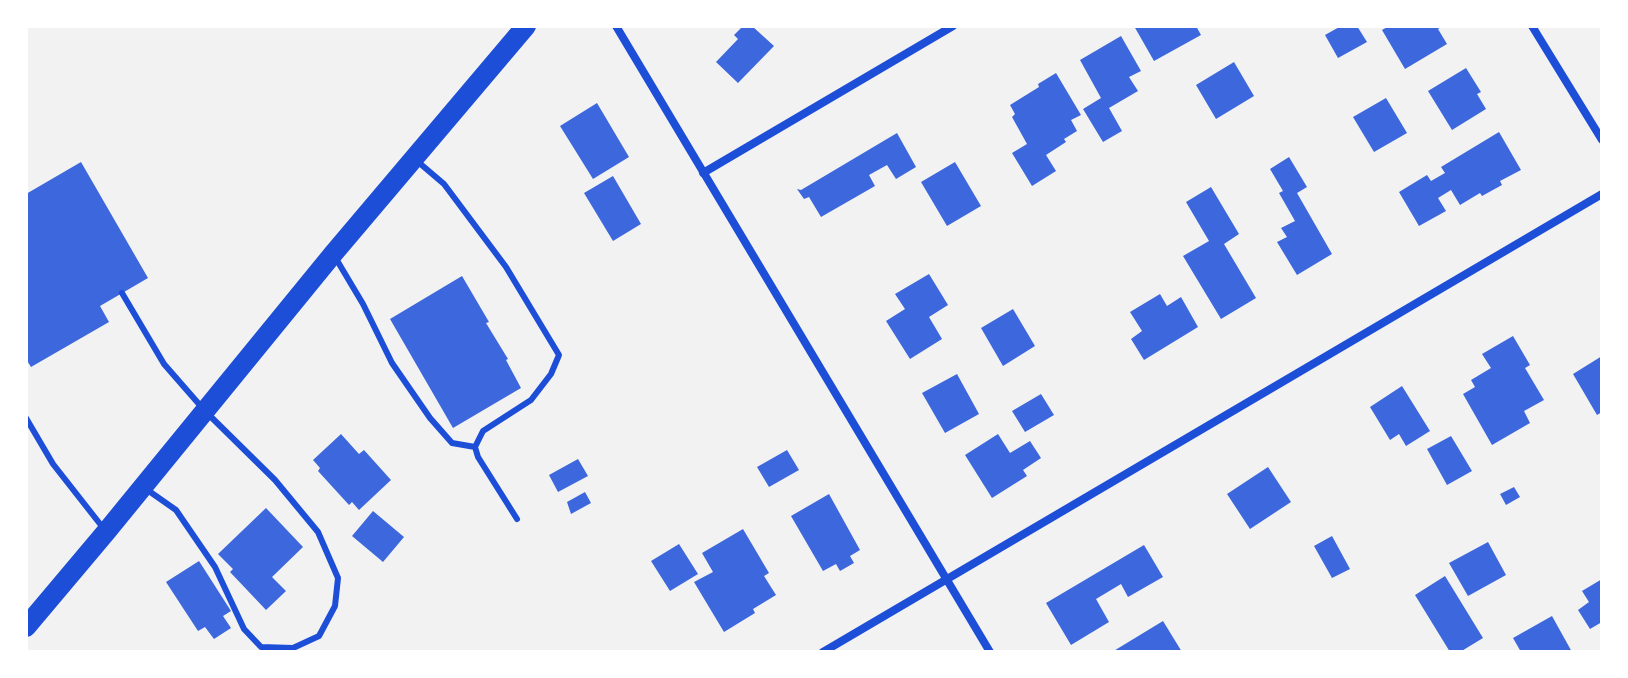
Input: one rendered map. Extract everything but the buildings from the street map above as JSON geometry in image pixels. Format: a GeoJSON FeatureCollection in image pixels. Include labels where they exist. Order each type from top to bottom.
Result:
{"type":"FeatureCollection","features":[{"type":"Feature","properties":{"kind":"main road"},"geometry":{"type":"LineString","coordinates":[[26,627],[333,254],[526,26]]}},
{"type":"Feature","properties":{"kind":"street"},"geometry":{"type":"LineString","coordinates":[[616,26],[990,652]]}},
{"type":"Feature","properties":{"kind":"street"},"geometry":{"type":"LineString","coordinates":[[703,173],[953,26]]}},
{"type":"Feature","properties":{"kind":"street"},"geometry":{"type":"LineString","coordinates":[[1532,26],[1602,140]]}},
{"type":"Feature","properties":{"kind":"street"},"geometry":{"type":"LineString","coordinates":[[823,652],[1602,194]]}},
{"type":"Feature","properties":{"kind":"lane"},"geometry":{"type":"LineString","coordinates":[[414,158],[444,184],[506,267],[559,355],[551,374],[531,400],[483,431],[475,447],[478,457],[517,519]]}},
{"type":"Feature","properties":{"kind":"lane"},"geometry":{"type":"LineString","coordinates":[[333,254],[363,304],[392,363],[430,418],[452,443],[475,447]]}},
{"type":"Feature","properties":{"kind":"lane"},"geometry":{"type":"LineString","coordinates":[[122,293],[164,364],[205,411],[275,480],[318,532],[338,578],[335,606],[319,636],[293,648],[261,647],[244,629],[215,567],[176,510],[143,486]]}},
{"type":"Feature","properties":{"kind":"lane"},"geometry":{"type":"LineString","coordinates":[[26,418],[53,464],[106,532]]}}]}
